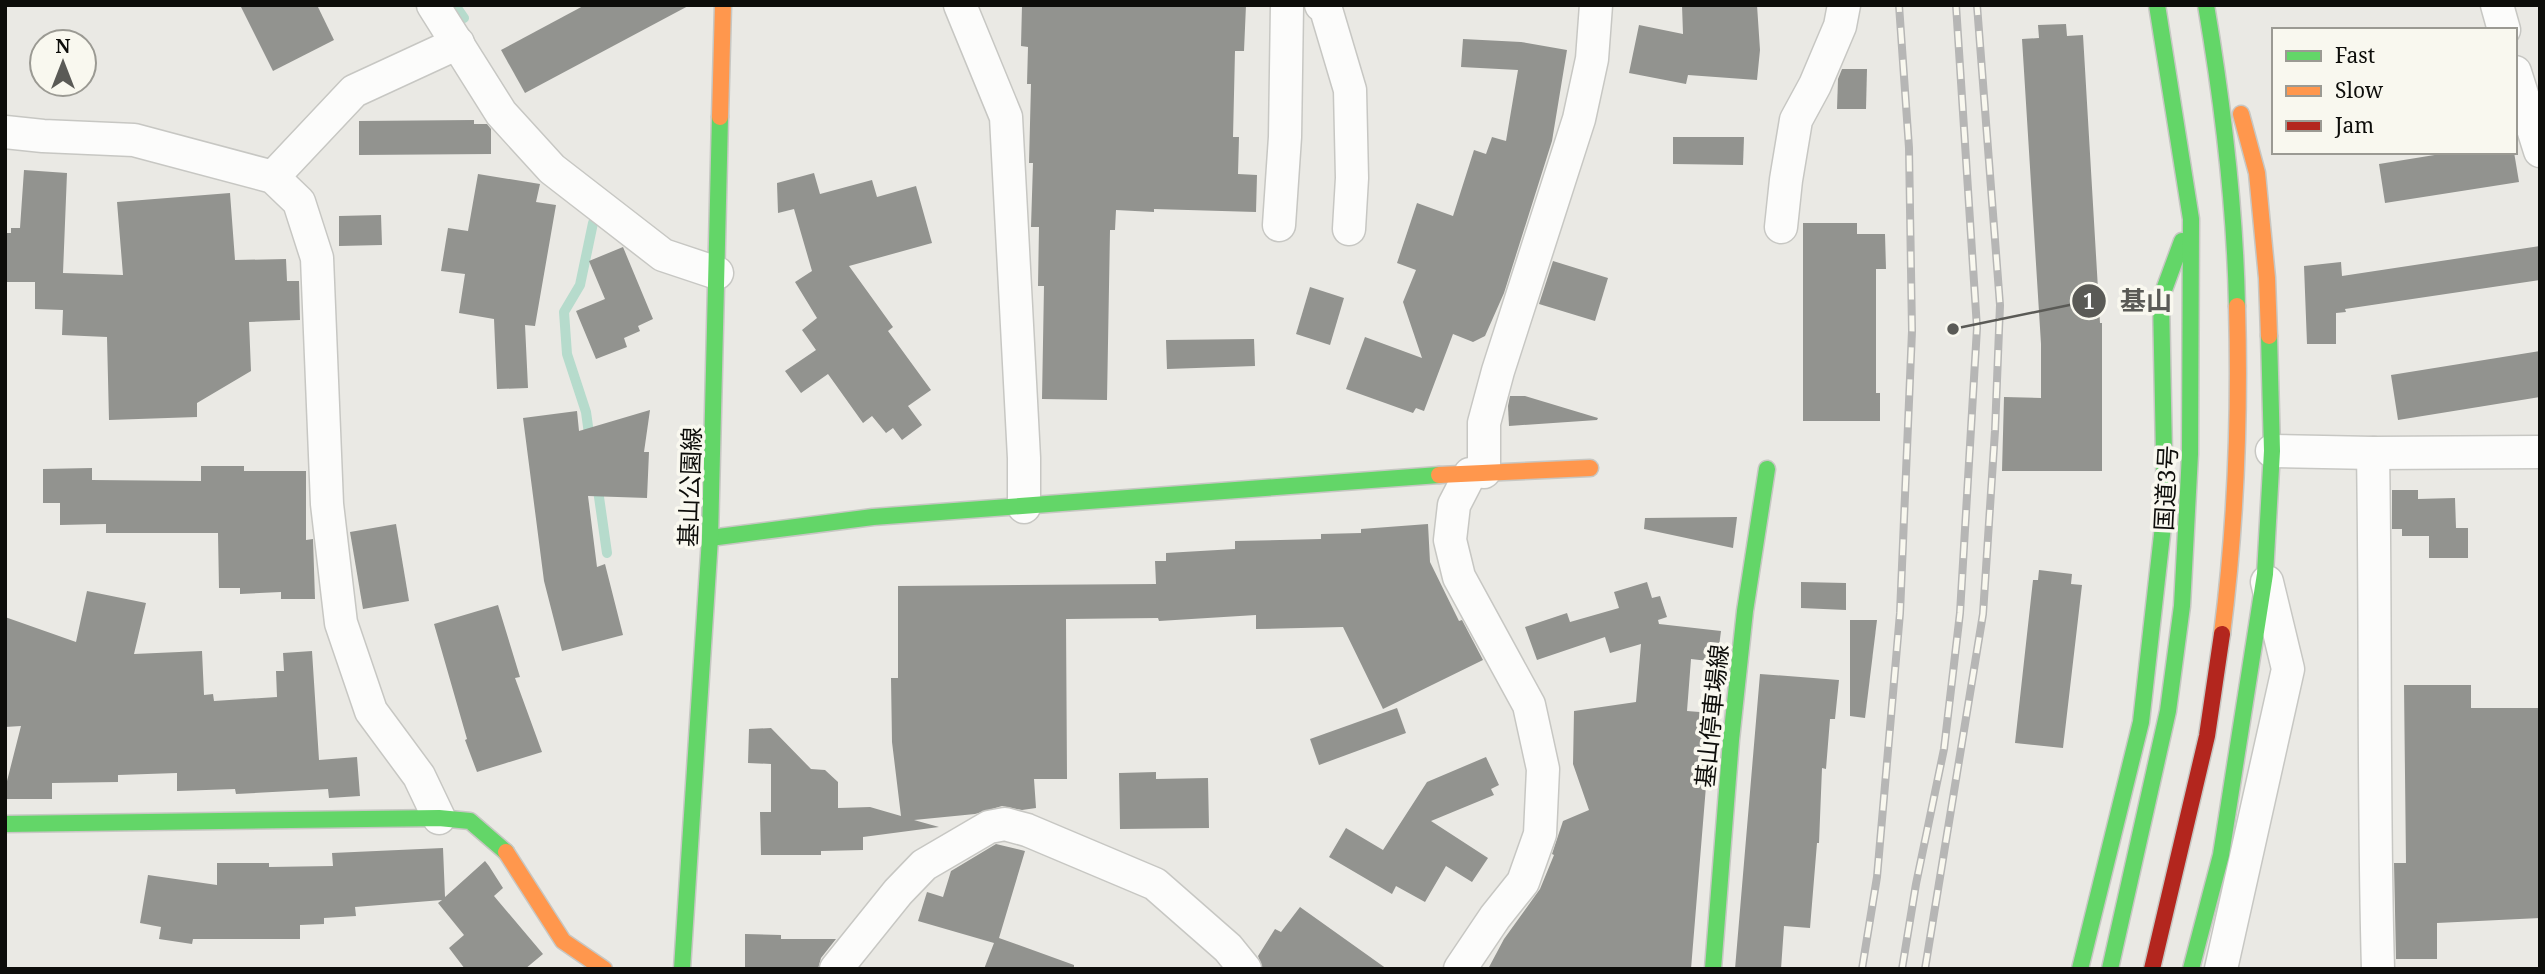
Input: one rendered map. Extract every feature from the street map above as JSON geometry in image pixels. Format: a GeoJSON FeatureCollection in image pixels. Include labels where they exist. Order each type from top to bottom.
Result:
{"type":"FeatureCollection","features":[{"type":"Feature","properties":{"kind":"main road","name":"基山公園線"},"geometry":{"type":"LineString","coordinates":[[682,969],[710,538],[723,5]]}},
{"type":"Feature","properties":{"kind":"main road","name":"国道3号"},"geometry":{"type":"LineString","coordinates":[[2110,969],[2168,711],[2182,606],[2190,454],[2191,219],[2157,5]]}},
{"type":"Feature","properties":{"kind":"main road"},"geometry":{"type":"LineString","coordinates":[[2151,969],[2211,714],[2228,581],[2237,445],[2237,327],[2231,203],[2216,58],[2206,5]]}},
{"type":"Feature","properties":{"kind":"main road"},"geometry":{"type":"LineString","coordinates":[[2191,969],[2221,855],[2265,574],[2272,451],[2267,278],[2257,173],[2236,94],[2216,58]]}},
{"type":"Feature","properties":{"kind":"main road"},"geometry":{"type":"LineString","coordinates":[[2081,969],[2141,722],[2165,508],[2161,298],[2191,219]]}},
{"type":"Feature","properties":{"kind":"main road"},"geometry":{"type":"LineString","coordinates":[[710,538],[873,517],[1477,473],[1590,468]]}},
{"type":"Feature","properties":{"kind":"main road","name":"基山停車場線"},"geometry":{"type":"LineString","coordinates":[[1713,969],[1732,727],[1745,611],[1767,469]]}},
{"type":"Feature","properties":{"kind":"main road"},"geometry":{"type":"LineString","coordinates":[[5,824],[439,818],[470,821],[503,847],[563,941],[604,969]]}},
{"type":"Feature","properties":{"kind":"street"},"geometry":{"type":"LineString","coordinates":[[433,5],[501,113],[552,169],[663,255],[717,273]]}},
{"type":"Feature","properties":{"kind":"street"},"geometry":{"type":"LineString","coordinates":[[960,5],[1006,117],[1024,507]]}},
{"type":"Feature","properties":{"kind":"street"},"geometry":{"type":"LineString","coordinates":[[1279,225],[1285,137],[1287,5]]}},
{"type":"Feature","properties":{"kind":"street"},"geometry":{"type":"LineString","coordinates":[[1321,5],[1325,6],[1350,90],[1352,178],[1349,229]]}},
{"type":"Feature","properties":{"kind":"street"},"geometry":{"type":"LineString","coordinates":[[1460,969],[1495,917],[1523,882],[1540,834],[1543,769],[1529,705],[1459,577],[1450,540],[1454,506],[1477,473],[1484,423],[1498,371],[1578,119],[1592,59],[1597,5]]}},
{"type":"Feature","properties":{"kind":"street"},"geometry":{"type":"LineString","coordinates":[[1781,227],[1796,120],[1815,85],[1840,26],[1844,5]]}},
{"type":"Feature","properties":{"kind":"street"},"geometry":{"type":"LineString","coordinates":[[2497,5],[2503,28]]}},
{"type":"Feature","properties":{"kind":"street"},"geometry":{"type":"LineString","coordinates":[[273,177],[354,91],[458,43]]}},
{"type":"Feature","properties":{"kind":"street"},"geometry":{"type":"LineString","coordinates":[[2517,78],[2540,151]]}},
{"type":"Feature","properties":{"kind":"street"},"geometry":{"type":"LineString","coordinates":[[5,132],[134,139],[273,177],[299,202],[317,258],[327,504],[341,623],[371,711],[419,776],[439,818]]}},
{"type":"Feature","properties":{"kind":"street"},"geometry":{"type":"LineString","coordinates":[[2272,451],[2540,452]]}},
{"type":"Feature","properties":{"kind":"street"},"geometry":{"type":"LineString","coordinates":[[2372,453],[2374,842],[2378,969]]}},
{"type":"Feature","properties":{"kind":"street"},"geometry":{"type":"LineString","coordinates":[[2221,969],[2288,669],[2265,574]]}},
{"type":"Feature","properties":{"kind":"street"},"geometry":{"type":"LineString","coordinates":[[836,969],[898,891],[924,865],[989,827],[1005,824],[1027,830],[1155,884],[1228,948],[1245,969]]}},
{"type":"Feature","properties":{"kind":"building"},"geometry":{"type":"Polygon","coordinates":[[[240,5],[317,5],[334,40],[273,71],[240,5]]]}},
{"type":"Feature","properties":{"kind":"building"},"geometry":{"type":"Polygon","coordinates":[[[585,5],[690,5],[525,93],[501,50],[585,5]]]}},
{"type":"Feature","properties":{"kind":"building"},"geometry":{"type":"Polygon","coordinates":[[[1022,5],[1246,5],[1244,51],[1235,51],[1233,137],[1239,137],[1238,174],[1257,175],[1256,212],[1116,210],[1115,230],[1110,230],[1107,400],[1042,399],[1044,286],[1038,286],[1039,227],[1031,227],[1031,84],[1027,84],[1028,47],[1021,46],[1022,5]]]}},
{"type":"Feature","properties":{"kind":"building"},"geometry":{"type":"Polygon","coordinates":[[[1682,5],[1757,5],[1760,50],[1757,80],[1688,75],[1686,84],[1629,73],[1639,25],[1683,34],[1682,5]]]}},
{"type":"Feature","properties":{"kind":"building"},"geometry":{"type":"Polygon","coordinates":[[[2066,24],[2067,36],[2083,35],[2102,323],[2102,471],[2002,471],[2004,397],[2041,398],[2041,344],[2022,39],[2039,38],[2038,25],[2066,24]]]}},
{"type":"Feature","properties":{"kind":"building"},"geometry":{"type":"Polygon","coordinates":[[[1463,39],[1521,42],[1567,50],[1552,141],[1504,293],[1485,336],[1473,342],[1453,334],[1424,411],[1416,408],[1413,413],[1346,389],[1365,337],[1422,358],[1403,302],[1416,270],[1397,263],[1417,203],[1453,216],[1474,150],[1486,154],[1492,137],[1506,141],[1518,70],[1461,67],[1463,39]]]}},
{"type":"Feature","properties":{"kind":"building"},"geometry":{"type":"Polygon","coordinates":[[[1842,69],[1867,69],[1866,109],[1837,109],[1838,79],[1842,69]]]}},
{"type":"Feature","properties":{"kind":"building"},"geometry":{"type":"Polygon","coordinates":[[[474,120],[474,124],[487,124],[491,129],[491,154],[359,155],[359,121],[474,120]]]}},
{"type":"Feature","properties":{"kind":"building"},"geometry":{"type":"Polygon","coordinates":[[[1673,137],[1744,137],[1743,165],[1673,164],[1673,137]]]}},
{"type":"Feature","properties":{"kind":"building"},"geometry":{"type":"Polygon","coordinates":[[[2441,154],[2514,154],[2519,182],[2385,203],[2379,164],[2441,154]]]}},
{"type":"Feature","properties":{"kind":"building"},"geometry":{"type":"Polygon","coordinates":[[[24,170],[67,173],[63,273],[123,275],[117,202],[230,193],[235,260],[286,259],[287,281],[299,281],[300,320],[249,322],[251,371],[197,403],[197,417],[109,420],[107,337],[62,335],[63,310],[35,309],[35,282],[5,282],[5,233],[11,233],[11,228],[20,228],[24,170]]]}},
{"type":"Feature","properties":{"kind":"building"},"geometry":{"type":"Polygon","coordinates":[[[814,173],[820,194],[872,180],[877,197],[916,186],[932,243],[849,266],[893,327],[888,331],[931,390],[908,406],[922,425],[902,440],[893,428],[886,433],[872,416],[863,423],[828,374],[801,393],[785,371],[816,350],[802,330],[817,318],[795,282],[812,271],[794,209],[778,213],[777,183],[814,173]]]}},
{"type":"Feature","properties":{"kind":"building"},"geometry":{"type":"Polygon","coordinates":[[[478,174],[540,184],[536,202],[556,205],[535,326],[525,325],[528,388],[497,389],[494,319],[459,313],[465,274],[441,271],[448,228],[468,231],[478,174]]]}},
{"type":"Feature","properties":{"kind":"building"},"geometry":{"type":"Polygon","coordinates":[[[381,215],[382,245],[339,246],[339,216],[381,215]]]}},
{"type":"Feature","properties":{"kind":"building"},"geometry":{"type":"Polygon","coordinates":[[[1803,223],[1857,223],[1857,234],[1885,234],[1886,269],[1876,269],[1876,393],[1880,393],[1880,421],[1803,421],[1803,223]]]}},
{"type":"Feature","properties":{"kind":"building"},"geometry":{"type":"Polygon","coordinates":[[[2540,246],[2540,280],[2345,309],[2346,312],[2336,313],[2336,344],[2307,344],[2304,266],[2341,262],[2342,276],[2540,246]]]}},
{"type":"Feature","properties":{"kind":"building"},"geometry":{"type":"Polygon","coordinates":[[[623,247],[653,319],[638,326],[640,331],[624,338],[627,347],[596,359],[576,311],[605,299],[589,261],[623,247]]]}},
{"type":"Feature","properties":{"kind":"building"},"geometry":{"type":"Polygon","coordinates":[[[1553,261],[1608,278],[1595,321],[1539,304],[1553,261]]]}},
{"type":"Feature","properties":{"kind":"building"},"geometry":{"type":"Polygon","coordinates":[[[1310,287],[1344,298],[1330,345],[1296,334],[1310,287]]]}},
{"type":"Feature","properties":{"kind":"building"},"geometry":{"type":"Polygon","coordinates":[[[1254,339],[1255,366],[1167,369],[1166,340],[1254,339]]]}},
{"type":"Feature","properties":{"kind":"building"},"geometry":{"type":"Polygon","coordinates":[[[2540,351],[2540,397],[2398,420],[2391,375],[2540,351]]]}},
{"type":"Feature","properties":{"kind":"building"},"geometry":{"type":"Polygon","coordinates":[[[1510,396],[1525,396],[1598,418],[1509,426],[1510,396]]]}},
{"type":"Feature","properties":{"kind":"building"},"geometry":{"type":"Polygon","coordinates":[[[650,410],[644,452],[649,452],[647,498],[588,496],[597,567],[605,564],[623,635],[562,651],[544,581],[523,418],[577,411],[579,431],[650,410]]]}},
{"type":"Feature","properties":{"kind":"building"},"geometry":{"type":"Polygon","coordinates":[[[201,466],[244,466],[244,471],[306,471],[306,540],[313,539],[315,599],[281,599],[281,592],[240,594],[240,588],[219,588],[218,533],[106,533],[106,524],[60,525],[60,503],[43,503],[43,469],[92,468],[92,480],[201,481],[201,466]]]}},
{"type":"Feature","properties":{"kind":"building"},"geometry":{"type":"Polygon","coordinates":[[[2392,490],[2418,490],[2418,499],[2455,498],[2456,528],[2468,528],[2468,558],[2429,558],[2429,536],[2402,536],[2402,529],[2392,529],[2392,490]]]}},
{"type":"Feature","properties":{"kind":"building"},"geometry":{"type":"Polygon","coordinates":[[[1737,517],[1733,548],[1644,529],[1645,518],[1737,517]]]}},
{"type":"Feature","properties":{"kind":"building"},"geometry":{"type":"Polygon","coordinates":[[[396,524],[409,601],[363,609],[350,532],[396,524]]]}},
{"type":"Feature","properties":{"kind":"building"},"geometry":{"type":"Polygon","coordinates":[[[1428,524],[1430,562],[1459,621],[1462,620],[1483,660],[1383,709],[1343,627],[1256,629],[1256,615],[1159,621],[1158,618],[1066,619],[1067,779],[1034,779],[1036,808],[1022,810],[1002,806],[975,814],[914,820],[939,827],[863,837],[863,850],[821,851],[821,855],[761,855],[760,812],[771,812],[771,764],[748,763],[749,729],[771,728],[811,769],[825,770],[838,782],[838,808],[870,807],[901,816],[892,742],[891,678],[898,678],[898,586],[1156,584],[1155,561],[1166,561],[1166,553],[1235,549],[1235,541],[1321,539],[1321,534],[1361,533],[1361,529],[1428,524]]]}},
{"type":"Feature","properties":{"kind":"building"},"geometry":{"type":"Polygon","coordinates":[[[2039,570],[2072,574],[2071,584],[2082,585],[2063,748],[2015,743],[2033,580],[2038,580],[2039,570]]]}},
{"type":"Feature","properties":{"kind":"building"},"geometry":{"type":"Polygon","coordinates":[[[1647,582],[1652,598],[1660,596],[1667,617],[1658,620],[1659,624],[1721,631],[1717,662],[1691,659],[1687,711],[1712,713],[1691,969],[1488,969],[1504,939],[1540,889],[1554,855],[1552,854],[1563,821],[1589,810],[1573,764],[1574,711],[1636,702],[1641,644],[1610,653],[1605,637],[1537,660],[1525,627],[1567,613],[1570,622],[1619,608],[1614,592],[1647,582]]]}},
{"type":"Feature","properties":{"kind":"building"},"geometry":{"type":"Polygon","coordinates":[[[1801,582],[1846,583],[1846,610],[1801,608],[1801,582]]]}},
{"type":"Feature","properties":{"kind":"building"},"geometry":{"type":"Polygon","coordinates":[[[87,591],[146,603],[134,654],[202,651],[204,695],[213,694],[214,701],[277,697],[276,671],[284,671],[283,653],[312,651],[319,760],[357,757],[360,796],[329,798],[328,789],[236,794],[235,789],[177,791],[177,773],[118,775],[118,782],[52,783],[52,799],[5,799],[5,789],[21,726],[5,727],[5,617],[76,642],[87,591]]]}},
{"type":"Feature","properties":{"kind":"building"},"geometry":{"type":"Polygon","coordinates":[[[498,605],[520,677],[515,678],[542,752],[477,772],[465,740],[467,739],[434,624],[498,605]]]}},
{"type":"Feature","properties":{"kind":"building"},"geometry":{"type":"Polygon","coordinates":[[[1850,620],[1877,620],[1865,718],[1850,716],[1850,620]]]}},
{"type":"Feature","properties":{"kind":"building"},"geometry":{"type":"Polygon","coordinates":[[[1760,674],[1839,680],[1835,719],[1830,719],[1826,769],[1822,768],[1819,843],[1810,928],[1784,926],[1781,969],[1735,969],[1760,674]]]}},
{"type":"Feature","properties":{"kind":"building"},"geometry":{"type":"Polygon","coordinates":[[[2404,685],[2471,685],[2471,708],[2540,708],[2540,918],[2437,923],[2437,959],[2396,959],[2394,863],[2406,863],[2404,685]]]}},
{"type":"Feature","properties":{"kind":"building"},"geometry":{"type":"Polygon","coordinates":[[[1397,708],[1406,733],[1319,765],[1310,739],[1397,708]]]}},
{"type":"Feature","properties":{"kind":"building"},"geometry":{"type":"Polygon","coordinates":[[[1486,757],[1499,785],[1491,789],[1494,795],[1431,821],[1488,858],[1472,882],[1446,866],[1425,902],[1396,886],[1392,894],[1329,857],[1346,828],[1383,850],[1427,782],[1486,757]]]}},
{"type":"Feature","properties":{"kind":"building"},"geometry":{"type":"Polygon","coordinates":[[[1156,772],[1156,779],[1208,778],[1209,828],[1120,829],[1119,773],[1156,772]]]}},
{"type":"Feature","properties":{"kind":"building"},"geometry":{"type":"Polygon","coordinates":[[[996,844],[1025,851],[999,938],[1074,965],[1074,969],[984,969],[994,943],[918,921],[927,892],[943,897],[951,871],[996,844]]]}},
{"type":"Feature","properties":{"kind":"building"},"geometry":{"type":"Polygon","coordinates":[[[443,848],[445,897],[485,861],[489,866],[503,888],[494,896],[543,954],[525,969],[465,969],[449,948],[464,935],[438,903],[442,900],[355,907],[356,916],[324,918],[324,924],[300,925],[300,939],[193,939],[192,944],[159,939],[161,927],[140,923],[148,875],[217,885],[217,863],[269,863],[269,867],[333,866],[332,853],[443,848]]]}},
{"type":"Feature","properties":{"kind":"building"},"geometry":{"type":"Polygon","coordinates":[[[1300,907],[1387,969],[1263,969],[1258,956],[1275,929],[1281,932],[1300,907]]]}},
{"type":"Feature","properties":{"kind":"building"},"geometry":{"type":"Polygon","coordinates":[[[745,934],[781,935],[781,939],[836,939],[821,958],[818,969],[745,969],[745,934]]]}},
{"type":"Feature","properties":{"kind":"waterway"},"geometry":{"type":"LineString","coordinates":[[455,5],[464,18]]}},
{"type":"Feature","properties":{"kind":"waterway"},"geometry":{"type":"LineString","coordinates":[[590,441],[586,412],[567,354],[564,312],[580,285],[593,223]]}},
{"type":"Feature","properties":{"kind":"waterway"},"geometry":{"type":"LineString","coordinates":[[597,483],[607,553]]}},
{"type":"Feature","properties":{"kind":"railway"},"geometry":{"type":"LineString","coordinates":[[1862,969],[1877,877],[1900,613],[1912,331],[1909,148],[1899,5]]}},
{"type":"Feature","properties":{"kind":"railway"},"geometry":{"type":"LineString","coordinates":[[1902,969],[1916,884],[1944,749],[1960,613],[1977,328],[1956,5]]}},
{"type":"Feature","properties":{"kind":"railway"},"geometry":{"type":"LineString","coordinates":[[1925,969],[1983,614],[1995,431],[2000,305],[1977,5]]}},
{"type":"Feature","properties":{"kind":"traffic: fast"},"geometry":{"type":"LineString","coordinates":[[2110,969],[2168,711],[2182,606],[2190,454],[2191,219],[2157,5]]}},
{"type":"Feature","properties":{"kind":"traffic: fast"},"geometry":{"type":"LineString","coordinates":[[2206,5],[2227,155],[2237,306]]}},
{"type":"Feature","properties":{"kind":"traffic: fast"},"geometry":{"type":"LineString","coordinates":[[682,969],[710,538],[720,117]]}},
{"type":"Feature","properties":{"kind":"traffic: fast"},"geometry":{"type":"LineString","coordinates":[[2080,969],[2141,722],[2165,508],[2161,298],[2182,241]]}},
{"type":"Feature","properties":{"kind":"traffic: fast"},"geometry":{"type":"LineString","coordinates":[[2191,969],[2221,855],[2265,574],[2272,451],[2269,336]]}},
{"type":"Feature","properties":{"kind":"traffic: fast"},"geometry":{"type":"LineString","coordinates":[[1713,969],[1731,740],[1745,611],[1767,469]]}},
{"type":"Feature","properties":{"kind":"traffic: fast"},"geometry":{"type":"LineString","coordinates":[[710,538],[873,517],[1439,475]]}},
{"type":"Feature","properties":{"kind":"traffic: fast"},"geometry":{"type":"LineString","coordinates":[[5,824],[439,818],[470,821],[506,852]]}},
{"type":"Feature","properties":{"kind":"traffic: slow"},"geometry":{"type":"LineString","coordinates":[[720,117],[723,5]]}},
{"type":"Feature","properties":{"kind":"traffic: slow"},"geometry":{"type":"LineString","coordinates":[[2241,114],[2257,173],[2267,278],[2269,336]]}},
{"type":"Feature","properties":{"kind":"traffic: slow"},"geometry":{"type":"LineString","coordinates":[[2222,634],[2236,470],[2237,306]]}},
{"type":"Feature","properties":{"kind":"traffic: slow"},"geometry":{"type":"LineString","coordinates":[[1439,475],[1590,468]]}},
{"type":"Feature","properties":{"kind":"traffic: slow"},"geometry":{"type":"LineString","coordinates":[[506,852],[563,941],[604,969]]}},
{"type":"Feature","properties":{"kind":"traffic: jam"},"geometry":{"type":"LineString","coordinates":[[2152,969],[2207,736],[2222,634]]}},
{"type":"Feature","properties":{"kind":"place","name":"基山"},"geometry":{"type":"Point","coordinates":[1953,329]}}]}
